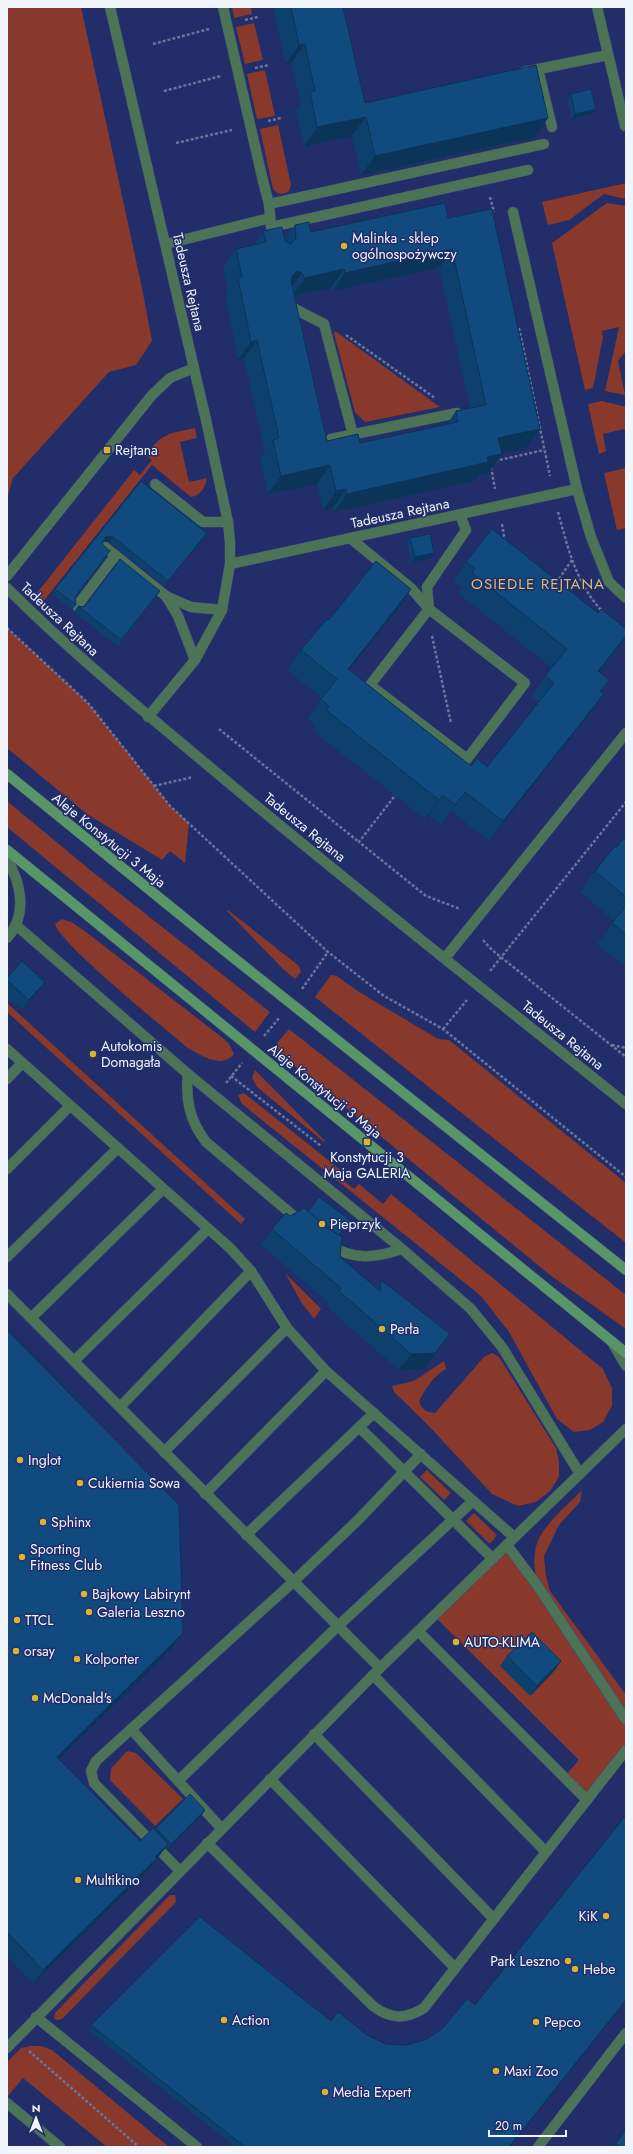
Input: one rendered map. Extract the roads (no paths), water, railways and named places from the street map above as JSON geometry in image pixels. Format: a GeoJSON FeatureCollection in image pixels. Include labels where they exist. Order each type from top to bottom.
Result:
{"type":"FeatureCollection","features":[{"type":"Feature","properties":{"kind":"main road","name":"Aleje Konstytucji 3 Maja"},"geometry":{"type":"LineString","coordinates":[[7,774],[291,1004],[626,1270]]}},
{"type":"Feature","properties":{"kind":"main road","name":"Aleje Konstytucji 3 Maja"},"geometry":{"type":"LineString","coordinates":[[7,850],[626,1353]]}},
{"type":"Feature","properties":{"kind":"street","name":"Tadeusza Rejtana"},"geometry":{"type":"LineString","coordinates":[[110,7],[166,244],[228,522],[230,564],[222,610],[195,660],[148,717]]}},
{"type":"Feature","properties":{"kind":"street"},"geometry":{"type":"LineString","coordinates":[[223,7],[269,204],[271,226]]}},
{"type":"Feature","properties":{"kind":"street"},"geometry":{"type":"LineString","coordinates":[[597,7],[625,126]]}},
{"type":"Feature","properties":{"kind":"street"},"geometry":{"type":"LineString","coordinates":[[512,75],[608,55]]}},
{"type":"Feature","properties":{"kind":"street"},"geometry":{"type":"LineString","coordinates":[[538,69],[552,127]]}},
{"type":"Feature","properties":{"kind":"street"},"geometry":{"type":"LineString","coordinates":[[269,204],[544,144]]}},
{"type":"Feature","properties":{"kind":"street"},"geometry":{"type":"LineString","coordinates":[[166,244],[271,226],[528,170]]}},
{"type":"Feature","properties":{"kind":"street"},"geometry":{"type":"LineString","coordinates":[[513,212],[577,489],[591,537],[609,582],[626,598]]}},
{"type":"Feature","properties":{"kind":"street"},"geometry":{"type":"LineString","coordinates":[[285,296],[288,307],[324,324],[353,434]]}},
{"type":"Feature","properties":{"kind":"street"},"geometry":{"type":"LineString","coordinates":[[7,576],[152,395],[170,378],[194,368]]}},
{"type":"Feature","properties":{"kind":"street"},"geometry":{"type":"LineString","coordinates":[[331,439],[457,413]]}},
{"type":"Feature","properties":{"kind":"street"},"geometry":{"type":"LineString","coordinates":[[155,484],[203,522],[228,522]]}},
{"type":"Feature","properties":{"kind":"street","name":"Tadeusza Rejtana"},"geometry":{"type":"LineString","coordinates":[[230,564],[577,489]]}},
{"type":"Feature","properties":{"kind":"street"},"geometry":{"type":"LineString","coordinates":[[350,538],[411,588],[428,611],[526,683],[467,759],[370,685],[428,611],[427,587],[466,530],[460,515]]}},
{"type":"Feature","properties":{"kind":"street"},"geometry":{"type":"LineString","coordinates":[[105,547],[166,596],[191,607],[222,610]]}},
{"type":"Feature","properties":{"kind":"street"},"geometry":{"type":"LineString","coordinates":[[77,606],[116,556]]}},
{"type":"Feature","properties":{"kind":"street","name":"Tadeusza Rejtana"},"geometry":{"type":"LineString","coordinates":[[7,588],[57,637],[148,717],[626,1104]]}},
{"type":"Feature","properties":{"kind":"street"},"geometry":{"type":"LineString","coordinates":[[166,596],[178,616],[195,660]]}},
{"type":"Feature","properties":{"kind":"street"},"geometry":{"type":"LineString","coordinates":[[444,958],[626,734]]}},
{"type":"Feature","properties":{"kind":"street"},"geometry":{"type":"LineString","coordinates":[[7,859],[22,899],[17,926],[7,938]]}},
{"type":"Feature","properties":{"kind":"street"},"geometry":{"type":"LineString","coordinates":[[17,926],[215,1097],[402,1249],[470,1308],[491,1331],[530,1390],[580,1474]]}},
{"type":"Feature","properties":{"kind":"street"},"geometry":{"type":"LineString","coordinates":[[7,1049],[208,1229],[251,1271],[287,1328],[326,1371],[514,1537]]}},
{"type":"Feature","properties":{"kind":"street"},"geometry":{"type":"LineString","coordinates":[[7,1079],[22,1063]]}},
{"type":"Feature","properties":{"kind":"street"},"geometry":{"type":"LineString","coordinates":[[188,1074],[188,1105],[190,1115],[206,1142],[309,1229]]}},
{"type":"Feature","properties":{"kind":"street"},"geometry":{"type":"LineString","coordinates":[[7,1169],[70,1106]]}},
{"type":"Feature","properties":{"kind":"street"},"geometry":{"type":"LineString","coordinates":[[7,1257],[118,1148]]}},
{"type":"Feature","properties":{"kind":"street"},"geometry":{"type":"LineString","coordinates":[[31,1318],[163,1189]]}},
{"type":"Feature","properties":{"kind":"street"},"geometry":{"type":"LineString","coordinates":[[74,1361],[208,1229]]}},
{"type":"Feature","properties":{"kind":"street"},"geometry":{"type":"LineString","coordinates":[[320,1239],[336,1249],[354,1256],[379,1257],[402,1249]]}},
{"type":"Feature","properties":{"kind":"street"},"geometry":{"type":"LineString","coordinates":[[120,1407],[251,1271]]}},
{"type":"Feature","properties":{"kind":"street"},"geometry":{"type":"LineString","coordinates":[[7,1294],[338,1626],[376,1671],[546,1852]]}},
{"type":"Feature","properties":{"kind":"street"},"geometry":{"type":"LineString","coordinates":[[164,1452],[287,1328]]}},
{"type":"Feature","properties":{"kind":"street"},"geometry":{"type":"LineString","coordinates":[[610,1339],[626,1366]]}},
{"type":"Feature","properties":{"kind":"street"},"geometry":{"type":"LineString","coordinates":[[205,1494],[326,1371]]}},
{"type":"Feature","properties":{"kind":"street"},"geometry":{"type":"LineString","coordinates":[[246,1535],[374,1413]]}},
{"type":"Feature","properties":{"kind":"street"},"geometry":{"type":"LineString","coordinates":[[359,1427],[493,1559]]}},
{"type":"Feature","properties":{"kind":"street"},"geometry":{"type":"LineString","coordinates":[[7,2048],[36,2016],[376,1671],[626,1429]]}},
{"type":"Feature","properties":{"kind":"street"},"geometry":{"type":"LineString","coordinates":[[180,1871],[94,1783],[91,1777],[91,1771],[96,1761],[293,1582],[358,1520],[421,1454]]}},
{"type":"Feature","properties":{"kind":"street"},"geometry":{"type":"LineString","coordinates":[[178,1781],[338,1626],[473,1500]]}},
{"type":"Feature","properties":{"kind":"street"},"geometry":{"type":"LineString","coordinates":[[507,1545],[537,1586],[626,1720]]}},
{"type":"Feature","properties":{"kind":"street"},"geometry":{"type":"LineString","coordinates":[[418,1631],[587,1800]]}},
{"type":"Feature","properties":{"kind":"street"},"geometry":{"type":"LineString","coordinates":[[131,1729],[221,1828]]}},
{"type":"Feature","properties":{"kind":"street"},"geometry":{"type":"LineString","coordinates":[[314,1734],[494,1919]]}},
{"type":"Feature","properties":{"kind":"street"},"geometry":{"type":"LineString","coordinates":[[207,1843],[382,2013],[403,2017],[414,2014],[424,2008],[626,1750]]}},
{"type":"Feature","properties":{"kind":"street"},"geometry":{"type":"LineString","coordinates":[[270,1779],[455,1968]]}},
{"type":"Feature","properties":{"kind":"street"},"geometry":{"type":"LineString","coordinates":[[36,2016],[197,2147]]}},
{"type":"Feature","properties":{"kind":"street"},"geometry":{"type":"LineString","coordinates":[[538,2147],[626,2033]]}},
{"type":"Feature","properties":{"kind":"street"},"geometry":{"type":"LineString","coordinates":[[7,2103],[60,2147]]}},
{"type":"Feature","properties":{"kind":"place","name":"Malinka - sklep ogólnospożywczy"},"geometry":{"type":"Point","coordinates":[344,246]}},
{"type":"Feature","properties":{"kind":"place","name":"Rejtana"},"geometry":{"type":"Point","coordinates":[107,450]}},
{"type":"Feature","properties":{"kind":"place","name":"Autokomis Domagała"},"geometry":{"type":"Point","coordinates":[93,1054]}},
{"type":"Feature","properties":{"kind":"place","name":"Konstytucji 3 Maja GALERIA"},"geometry":{"type":"Point","coordinates":[367,1142]}},
{"type":"Feature","properties":{"kind":"place","name":"Pieprzyk"},"geometry":{"type":"Point","coordinates":[322,1224]}},
{"type":"Feature","properties":{"kind":"place","name":"Perła"},"geometry":{"type":"Point","coordinates":[382,1329]}},
{"type":"Feature","properties":{"kind":"place","name":"Inglot"},"geometry":{"type":"Point","coordinates":[20,1460]}},
{"type":"Feature","properties":{"kind":"place","name":"Cukiernia Sowa"},"geometry":{"type":"Point","coordinates":[80,1483]}},
{"type":"Feature","properties":{"kind":"place","name":"Sphinx"},"geometry":{"type":"Point","coordinates":[43,1522]}},
{"type":"Feature","properties":{"kind":"place","name":"Sporting Fitness Club"},"geometry":{"type":"Point","coordinates":[22,1557]}},
{"type":"Feature","properties":{"kind":"place","name":"Bajkowy Labirynt"},"geometry":{"type":"Point","coordinates":[84,1594]}},
{"type":"Feature","properties":{"kind":"place","name":"Galeria Leszno"},"geometry":{"type":"Point","coordinates":[89,1612]}},
{"type":"Feature","properties":{"kind":"place","name":"TTCL"},"geometry":{"type":"Point","coordinates":[17,1620]}},
{"type":"Feature","properties":{"kind":"place","name":"AUTO-KLIMA"},"geometry":{"type":"Point","coordinates":[456,1642]}},
{"type":"Feature","properties":{"kind":"place","name":"orsay"},"geometry":{"type":"Point","coordinates":[16,1651]}},
{"type":"Feature","properties":{"kind":"place","name":"Kolporter"},"geometry":{"type":"Point","coordinates":[77,1659]}},
{"type":"Feature","properties":{"kind":"place","name":"McDonald's"},"geometry":{"type":"Point","coordinates":[35,1698]}},
{"type":"Feature","properties":{"kind":"place","name":"Multikino"},"geometry":{"type":"Point","coordinates":[78,1880]}},
{"type":"Feature","properties":{"kind":"place","name":"KiK"},"geometry":{"type":"Point","coordinates":[606,1916]}},
{"type":"Feature","properties":{"kind":"place","name":"Park Leszno"},"geometry":{"type":"Point","coordinates":[568,1961]}},
{"type":"Feature","properties":{"kind":"place","name":"Hebe"},"geometry":{"type":"Point","coordinates":[575,1969]}},
{"type":"Feature","properties":{"kind":"place","name":"Action"},"geometry":{"type":"Point","coordinates":[224,2020]}},
{"type":"Feature","properties":{"kind":"place","name":"Pepco"},"geometry":{"type":"Point","coordinates":[536,2022]}},
{"type":"Feature","properties":{"kind":"place","name":"Maxi Zoo"},"geometry":{"type":"Point","coordinates":[496,2071]}},
{"type":"Feature","properties":{"kind":"place","name":"Media Expert"},"geometry":{"type":"Point","coordinates":[325,2092]}},
{"type":"Feature","properties":{"kind":"district","name":"OSIEDLE REJTANA"},"geometry":{"type":"Point","coordinates":[538,584]}}]}
